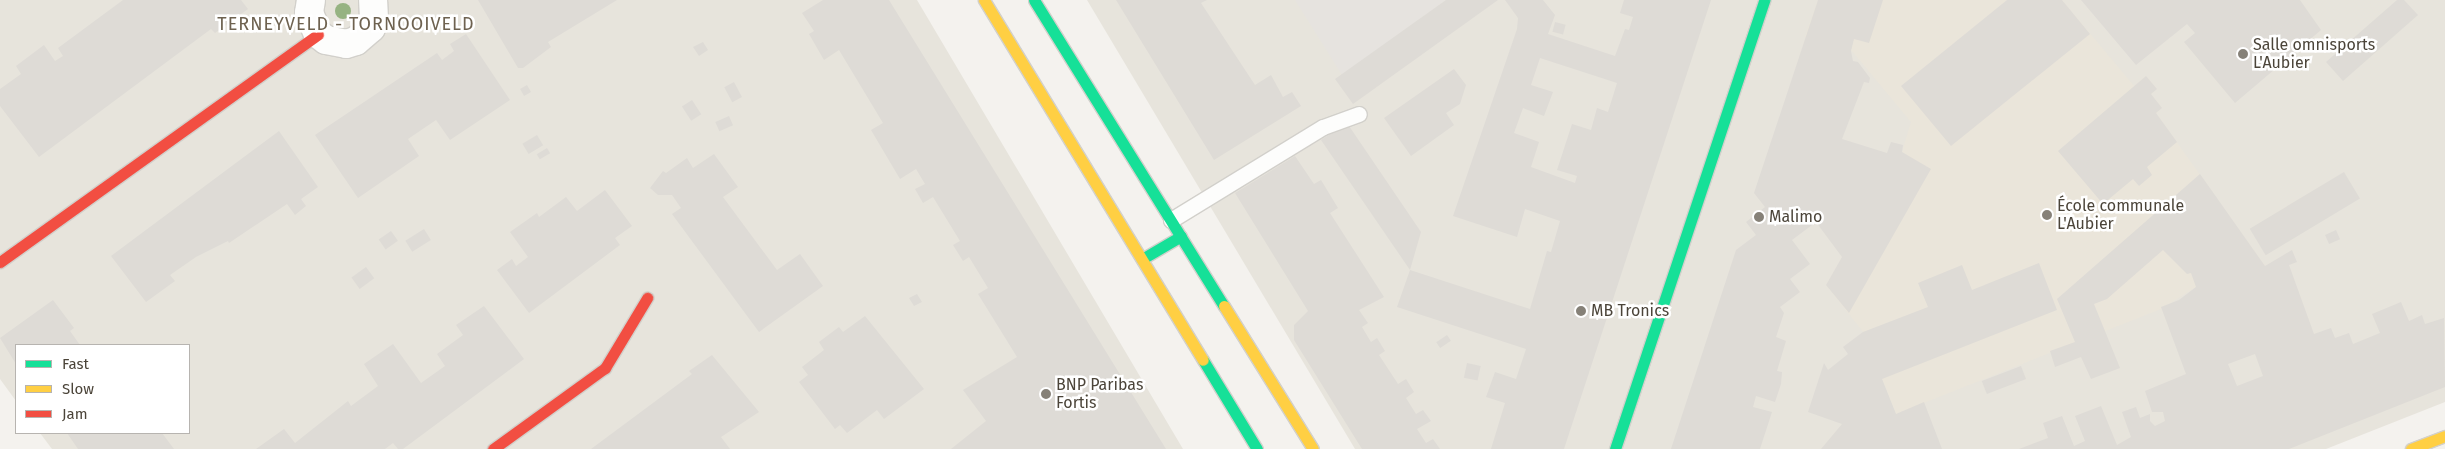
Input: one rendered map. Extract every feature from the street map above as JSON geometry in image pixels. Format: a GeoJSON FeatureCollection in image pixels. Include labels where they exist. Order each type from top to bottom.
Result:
{"type":"FeatureCollection","features":[{"type":"Feature","properties":{"kind":"street"},"geometry":{"type":"LineString","coordinates":[[0,262],[310,12],[336,43],[356,41],[371,28],[374,18],[373,0]]}},
{"type":"Feature","properties":{"kind":"street"},"geometry":{"type":"LineString","coordinates":[[984,0],[1257,449]]}},
{"type":"Feature","properties":{"kind":"street"},"geometry":{"type":"LineString","coordinates":[[1034,0],[1313,449]]}},
{"type":"Feature","properties":{"kind":"street"},"geometry":{"type":"LineString","coordinates":[[1615,449],[1764,0]]}},
{"type":"Feature","properties":{"kind":"street"},"geometry":{"type":"LineString","coordinates":[[1142,259],[1180,236]]}},
{"type":"Feature","properties":{"kind":"street"},"geometry":{"type":"LineString","coordinates":[[493,449],[605,368],[646,298]]}},
{"type":"Feature","properties":{"kind":"street"},"geometry":{"type":"LineString","coordinates":[[2411,449],[2445,436]]}},
{"type":"Feature","properties":{"kind":"lane"},"geometry":{"type":"LineString","coordinates":[[1171,220],[1323,127],[1359,114]]}},
{"type":"Feature","properties":{"kind":"shaded area"},"geometry":{"type":"Polygon","coordinates":[[[0,0],[917,0],[1183,449],[52,449],[41,434],[190,434],[190,344],[15,344],[15,400],[0,379],[0,0]]]}},
{"type":"Feature","properties":{"kind":"shaded area"},"geometry":{"type":"Polygon","coordinates":[[[1087,0],[2445,0],[2445,402],[2326,449],[1355,449],[1087,0]]]}},
{"type":"Feature","properties":{"kind":"shaded area"},"geometry":{"type":"Polygon","coordinates":[[[1295,0],[1446,0],[1342,75],[1295,0]]]}},
{"type":"Feature","properties":{"kind":"shaded area","name":"École communale L'Aubier"},"geometry":{"type":"Polygon","coordinates":[[[1818,0],[2062,0],[2134,86],[2146,76],[2157,89],[2151,94],[2162,108],[2156,113],[2265,266],[2196,287],[2161,309],[1896,414],[1864,333],[1826,285],[1902,152],[1911,122],[1852,51],[1805,37],[1818,0]]]}},
{"type":"Feature","properties":{"kind":"building"},"geometry":{"type":"Polygon","coordinates":[[[123,0],[241,0],[248,9],[215,33],[211,29],[39,157],[0,106],[0,89],[21,74],[16,66],[44,45],[55,61],[63,56],[58,48],[123,0]]]}},
{"type":"Feature","properties":{"kind":"building"},"geometry":{"type":"Polygon","coordinates":[[[478,0],[617,0],[548,42],[551,47],[523,68],[518,68],[478,0]]]}},
{"type":"Feature","properties":{"kind":"building"},"geometry":{"type":"Polygon","coordinates":[[[823,0],[889,0],[1166,449],[951,449],[986,421],[963,390],[1017,357],[978,294],[988,288],[969,257],[963,261],[953,245],[960,241],[933,197],[923,203],[915,189],[925,184],[916,169],[900,179],[871,130],[883,123],[839,50],[824,60],[809,34],[814,31],[802,13],[823,0]]]}},
{"type":"Feature","properties":{"kind":"building"},"geometry":{"type":"Polygon","coordinates":[[[1116,0],[1207,0],[1201,3],[1255,85],[1271,75],[1283,97],[1292,92],[1301,106],[1214,160],[1116,0]]]}},
{"type":"Feature","properties":{"kind":"building"},"geometry":{"type":"Polygon","coordinates":[[[1446,0],[1498,0],[1353,104],[1335,79],[1446,0]]]}},
{"type":"Feature","properties":{"kind":"building"},"geometry":{"type":"Polygon","coordinates":[[[1505,0],[1543,0],[1555,15],[1548,34],[1615,56],[1625,29],[1629,30],[1633,17],[1620,13],[1624,0],[1711,0],[1564,449],[1491,449],[1505,403],[1486,397],[1495,372],[1516,379],[1526,349],[1397,307],[1410,270],[1530,309],[1547,251],[1551,252],[1560,221],[1525,209],[1517,237],[1453,216],[1517,29],[1518,18],[1505,0]],[[1540,58],[1531,85],[1553,92],[1544,116],[1523,108],[1514,133],[1539,142],[1531,167],[1575,183],[1577,176],[1557,170],[1572,124],[1591,130],[1597,108],[1608,112],[1617,83],[1540,58]]]}},
{"type":"Feature","properties":{"kind":"building"},"geometry":{"type":"Polygon","coordinates":[[[1818,0],[1883,0],[1869,43],[1854,39],[1851,51],[1853,61],[1858,62],[1870,78],[1869,83],[1864,82],[1842,139],[1887,153],[1891,142],[1903,145],[1902,152],[1931,169],[1849,313],[1826,285],[1842,257],[1816,222],[1792,240],[1810,264],[1790,279],[1800,292],[1780,307],[1784,313],[1776,337],[1786,341],[1777,371],[1782,372],[1781,384],[1775,402],[1756,396],[1753,407],[1772,412],[1760,449],[1671,449],[1736,250],[1756,235],[1746,222],[1765,207],[1754,193],[1818,0]]]}},
{"type":"Feature","properties":{"kind":"building"},"geometry":{"type":"Polygon","coordinates":[[[2007,0],[2062,0],[2090,34],[1951,146],[1901,86],[2007,0]]]}},
{"type":"Feature","properties":{"kind":"building","name":"Salle omnisports L'Aubier"},"geometry":{"type":"Polygon","coordinates":[[[2081,0],[2300,0],[2321,30],[2235,103],[2184,42],[2195,33],[2187,24],[2136,65],[2081,0]]]}},
{"type":"Feature","properties":{"kind":"building"},"geometry":{"type":"Polygon","coordinates":[[[2397,0],[2404,0],[2418,15],[2343,81],[2326,62],[2397,0]]]}},
{"type":"Feature","properties":{"kind":"building"},"geometry":{"type":"Polygon","coordinates":[[[1555,22],[1566,25],[1563,35],[1552,32],[1555,22]]]}},
{"type":"Feature","properties":{"kind":"building"},"geometry":{"type":"Polygon","coordinates":[[[466,34],[510,100],[450,140],[436,120],[408,139],[419,156],[358,198],[315,135],[437,53],[442,60],[454,51],[450,44],[466,34]]]}},
{"type":"Feature","properties":{"kind":"building"},"geometry":{"type":"Polygon","coordinates":[[[703,42],[708,50],[699,56],[693,47],[703,42]]]}},
{"type":"Feature","properties":{"kind":"building"},"geometry":{"type":"Polygon","coordinates":[[[1454,69],[1466,85],[1460,104],[1446,113],[1454,125],[1411,156],[1384,118],[1454,69]]]}},
{"type":"Feature","properties":{"kind":"building"},"geometry":{"type":"Polygon","coordinates":[[[2146,76],[2157,89],[2151,94],[2162,108],[2156,113],[2177,142],[2147,167],[2152,175],[2139,186],[2133,179],[2103,204],[2058,151],[2146,76]]]}},
{"type":"Feature","properties":{"kind":"building"},"geometry":{"type":"Polygon","coordinates":[[[734,82],[742,97],[732,102],[724,87],[734,82]]]}},
{"type":"Feature","properties":{"kind":"building"},"geometry":{"type":"Polygon","coordinates":[[[527,85],[531,92],[524,96],[520,89],[527,85]]]}},
{"type":"Feature","properties":{"kind":"building"},"geometry":{"type":"Polygon","coordinates":[[[692,100],[701,114],[691,121],[682,107],[692,100]]]}},
{"type":"Feature","properties":{"kind":"building"},"geometry":{"type":"Polygon","coordinates":[[[729,116],[733,125],[719,131],[715,122],[729,116]]]}},
{"type":"Feature","properties":{"kind":"building"},"geometry":{"type":"Polygon","coordinates":[[[1347,123],[1421,232],[1410,270],[1321,140],[1347,123]]]}},
{"type":"Feature","properties":{"kind":"building"},"geometry":{"type":"Polygon","coordinates":[[[279,131],[318,187],[301,199],[306,206],[295,215],[287,204],[229,243],[228,241],[196,257],[170,275],[175,281],[146,302],[111,256],[279,131]]]}},
{"type":"Feature","properties":{"kind":"building"},"geometry":{"type":"Polygon","coordinates":[[[537,135],[543,145],[529,154],[522,144],[537,135]]]}},
{"type":"Feature","properties":{"kind":"building"},"geometry":{"type":"Polygon","coordinates":[[[547,148],[550,153],[540,159],[537,154],[547,148]]]}},
{"type":"Feature","properties":{"kind":"building"},"geometry":{"type":"Polygon","coordinates":[[[714,154],[738,187],[723,197],[777,270],[800,254],[823,286],[759,332],[672,214],[681,208],[672,195],[658,195],[650,188],[663,171],[666,173],[687,158],[693,168],[714,154]]]}},
{"type":"Feature","properties":{"kind":"building"},"geometry":{"type":"Polygon","coordinates":[[[1295,156],[1314,184],[1321,180],[1338,208],[1330,213],[1384,297],[1359,310],[1368,323],[1362,327],[1371,342],[1377,338],[1385,351],[1379,355],[1398,384],[1406,379],[1414,392],[1406,398],[1416,414],[1423,410],[1431,421],[1417,429],[1426,443],[1433,439],[1440,449],[1362,449],[1294,340],[1294,325],[1308,311],[1235,193],[1295,156]]]}},
{"type":"Feature","properties":{"kind":"building"},"geometry":{"type":"Polygon","coordinates":[[[2344,172],[2360,199],[2266,255],[2250,229],[2344,172]]]}},
{"type":"Feature","properties":{"kind":"building"},"geometry":{"type":"Polygon","coordinates":[[[2200,174],[2265,266],[2292,250],[2297,262],[2289,265],[2314,334],[2331,328],[2335,338],[2349,333],[2353,344],[2380,333],[2372,314],[2401,302],[2409,321],[2422,315],[2425,324],[2444,318],[2445,387],[2289,449],[2019,449],[2048,438],[2043,423],[2062,416],[2074,446],[2085,441],[2075,416],[2101,406],[2117,445],[2131,437],[2122,412],[2136,407],[2140,418],[2150,414],[2150,421],[2155,426],[2165,421],[2163,412],[2152,412],[2145,391],[2186,374],[2161,307],[2179,300],[2196,287],[2191,273],[2187,274],[2163,250],[2107,299],[2094,304],[2120,368],[2091,379],[2081,357],[2055,367],[2050,351],[2075,342],[2057,299],[2200,174]],[[2255,354],[2228,364],[2237,386],[2263,376],[2255,354]]]}},
{"type":"Feature","properties":{"kind":"building"},"geometry":{"type":"Polygon","coordinates":[[[605,190],[632,226],[615,238],[620,245],[529,313],[497,270],[512,259],[516,266],[528,257],[510,232],[537,213],[539,217],[566,197],[577,211],[605,190]]]}},
{"type":"Feature","properties":{"kind":"building"},"geometry":{"type":"Polygon","coordinates":[[[424,229],[431,240],[412,252],[405,241],[424,229]]]}},
{"type":"Feature","properties":{"kind":"building"},"geometry":{"type":"Polygon","coordinates":[[[2336,230],[2340,239],[2329,244],[2325,235],[2336,230]]]}},
{"type":"Feature","properties":{"kind":"building"},"geometry":{"type":"Polygon","coordinates":[[[391,231],[398,241],[386,249],[379,240],[391,231]]]}},
{"type":"Feature","properties":{"kind":"building"},"geometry":{"type":"Polygon","coordinates":[[[2039,263],[2057,310],[1882,379],[1896,414],[1924,402],[1942,449],[1821,449],[1842,424],[1808,412],[1824,363],[1828,370],[1848,354],[1843,347],[1863,332],[1928,307],[1918,283],[1962,265],[1972,290],[2039,263]]]}},
{"type":"Feature","properties":{"kind":"building"},"geometry":{"type":"Polygon","coordinates":[[[366,267],[374,278],[360,289],[351,278],[366,267]]]}},
{"type":"Feature","properties":{"kind":"building"},"geometry":{"type":"Polygon","coordinates":[[[917,294],[922,302],[914,306],[909,298],[917,294]]]}},
{"type":"Feature","properties":{"kind":"building"},"geometry":{"type":"Polygon","coordinates":[[[53,300],[74,328],[70,331],[79,344],[15,344],[15,362],[0,338],[53,300]]]}},
{"type":"Feature","properties":{"kind":"building"},"geometry":{"type":"Polygon","coordinates":[[[484,306],[524,359],[403,449],[398,449],[393,443],[385,449],[256,449],[284,429],[295,443],[348,401],[351,406],[378,386],[364,364],[393,344],[421,383],[445,366],[437,354],[463,335],[456,325],[484,306]]]}},
{"type":"Feature","properties":{"kind":"building"},"geometry":{"type":"Polygon","coordinates":[[[865,316],[924,389],[884,419],[877,410],[847,433],[840,425],[835,429],[799,382],[808,375],[802,367],[824,350],[819,342],[839,327],[843,332],[865,316]]]}},
{"type":"Feature","properties":{"kind":"building"},"geometry":{"type":"Polygon","coordinates":[[[1447,335],[1451,341],[1440,348],[1436,342],[1447,335]]]}},
{"type":"Feature","properties":{"kind":"building"},"geometry":{"type":"Polygon","coordinates":[[[712,355],[759,412],[721,437],[730,449],[591,449],[692,374],[689,371],[712,355]]]}},
{"type":"Feature","properties":{"kind":"building"},"geometry":{"type":"Polygon","coordinates":[[[1467,363],[1481,366],[1478,381],[1464,378],[1467,363]]]}},
{"type":"Feature","properties":{"kind":"building"},"geometry":{"type":"Polygon","coordinates":[[[2021,366],[2026,379],[1987,394],[1982,381],[2021,366]]]}},
{"type":"Feature","properties":{"kind":"building"},"geometry":{"type":"Polygon","coordinates":[[[68,434],[163,434],[174,449],[78,449],[68,434]]]}},
{"type":"Feature","properties":{"kind":"traffic: fast"},"geometry":{"type":"LineString","coordinates":[[1034,0],[1224,306]]}},
{"type":"Feature","properties":{"kind":"traffic: fast"},"geometry":{"type":"LineString","coordinates":[[1615,449],[1764,0]]}},
{"type":"Feature","properties":{"kind":"traffic: fast"},"geometry":{"type":"LineString","coordinates":[[1142,259],[1181,236]]}},
{"type":"Feature","properties":{"kind":"traffic: fast"},"geometry":{"type":"LineString","coordinates":[[1203,360],[1257,449]]}},
{"type":"Feature","properties":{"kind":"traffic: slow"},"geometry":{"type":"LineString","coordinates":[[984,0],[1203,360]]}},
{"type":"Feature","properties":{"kind":"traffic: slow"},"geometry":{"type":"LineString","coordinates":[[1224,306],[1313,449]]}},
{"type":"Feature","properties":{"kind":"traffic: slow"},"geometry":{"type":"LineString","coordinates":[[2411,449],[2445,436]]}},
{"type":"Feature","properties":{"kind":"traffic: jam"},"geometry":{"type":"LineString","coordinates":[[0,262],[318,34]]}},
{"type":"Feature","properties":{"kind":"traffic: jam"},"geometry":{"type":"LineString","coordinates":[[493,449],[605,368],[647,298]]}},
{"type":"Feature","properties":{"kind":"place","name":"Salle omnisports L'Aubier"},"geometry":{"type":"Point","coordinates":[2243,54]}},
{"type":"Feature","properties":{"kind":"place","name":"École communale L'Aubier"},"geometry":{"type":"Point","coordinates":[2047,215]}},
{"type":"Feature","properties":{"kind":"place","name":"Malimo"},"geometry":{"type":"Point","coordinates":[1759,217]}},
{"type":"Feature","properties":{"kind":"place","name":"MB Tronics"},"geometry":{"type":"Point","coordinates":[1581,311]}},
{"type":"Feature","properties":{"kind":"place","name":"BNP Paribas Fortis"},"geometry":{"type":"Point","coordinates":[1046,394]}},
{"type":"Feature","properties":{"kind":"district","name":"TERNEYVELD - TORNOOIVELD"},"geometry":{"type":"Point","coordinates":[346,24]}}]}
